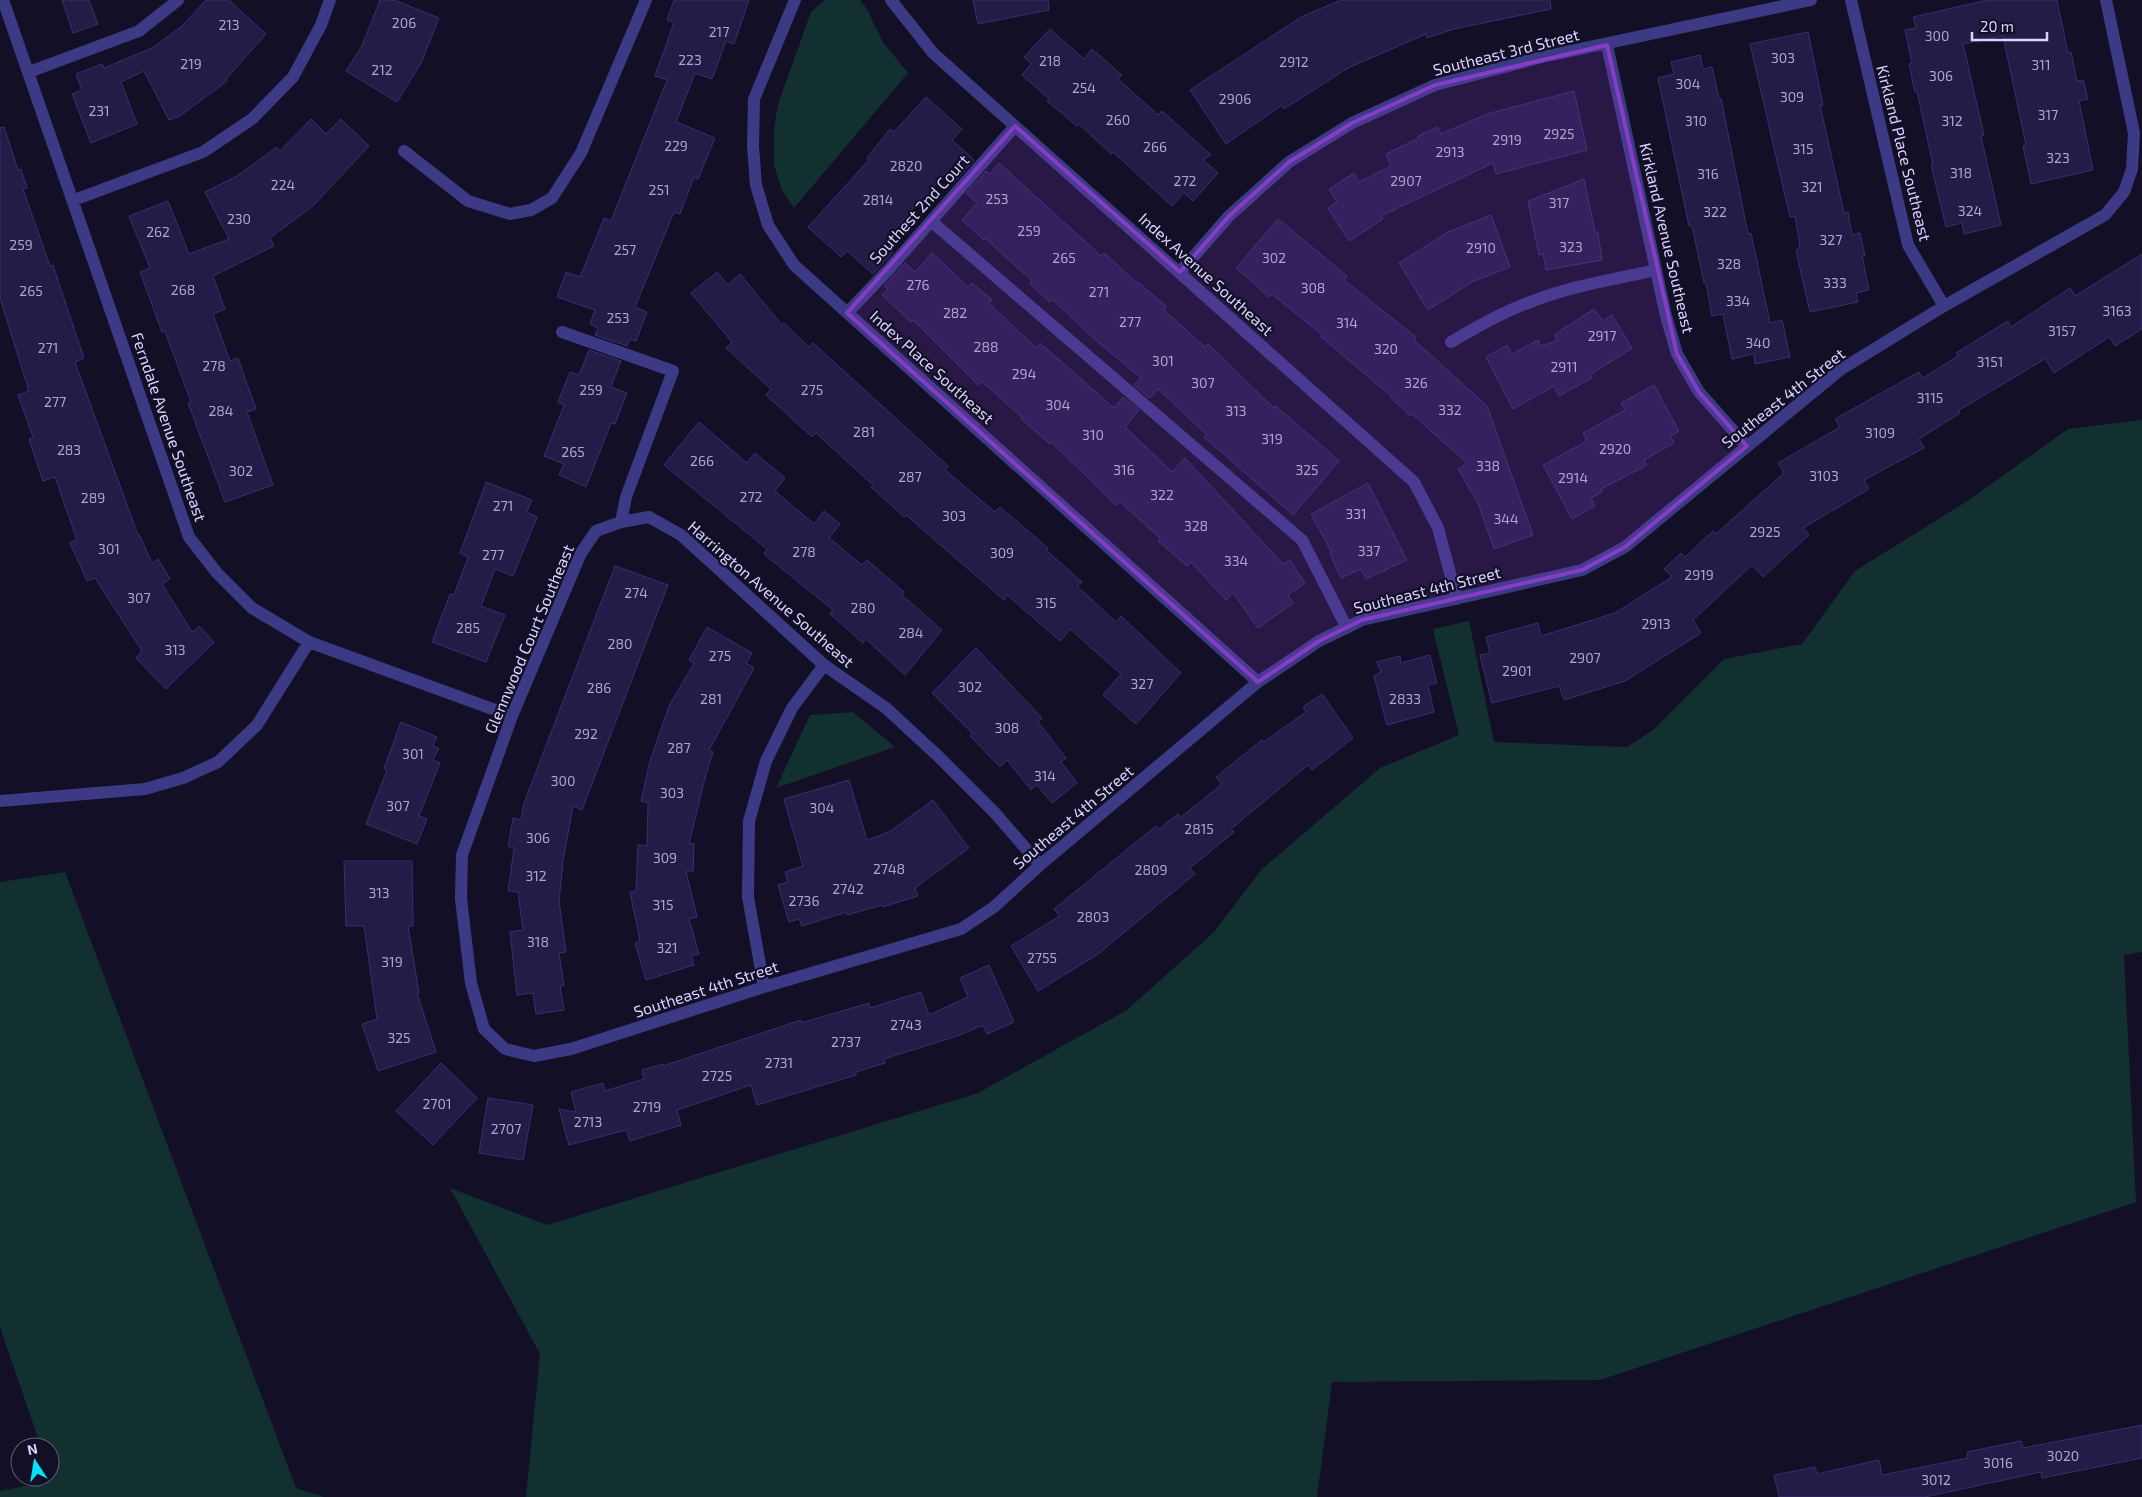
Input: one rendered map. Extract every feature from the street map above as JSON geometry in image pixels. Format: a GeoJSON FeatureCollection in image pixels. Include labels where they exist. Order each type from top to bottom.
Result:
{"type":"FeatureCollection","features":[{"type":"Feature","properties":{"kind":"street","name":"Ferndale Avenue Southeast"},"geometry":{"type":"LineString","coordinates":[[3,0],[190,537],[217,573],[252,608],[309,642],[512,716]]}},
{"type":"Feature","properties":{"kind":"street"},"geometry":{"type":"LineString","coordinates":[[29,72],[139,31],[178,0]]}},
{"type":"Feature","properties":{"kind":"street"},"geometry":{"type":"LineString","coordinates":[[74,200],[203,152],[252,119],[293,77],[321,25],[330,0]]}},
{"type":"Feature","properties":{"kind":"street"},"geometry":{"type":"LineString","coordinates":[[404,150],[468,201],[510,214],[531,210],[552,198],[581,153],[646,0]]}},
{"type":"Feature","properties":{"kind":"street","name":"Index Place Southeast"},"geometry":{"type":"LineString","coordinates":[[795,0],[754,99],[753,146],[756,185],[768,225],[794,265],[1258,682]]}},
{"type":"Feature","properties":{"kind":"street","name":"Index Avenue Southeast"},"geometry":{"type":"LineString","coordinates":[[891,0],[933,53],[1414,482],[1438,528],[1457,599]]}},
{"type":"Feature","properties":{"kind":"street","name":"Southeast 3rd Street"},"geometry":{"type":"LineString","coordinates":[[1180,272],[1229,216],[1289,162],[1352,123],[1435,85],[1542,57],[1607,45],[1811,0]]}},
{"type":"Feature","properties":{"kind":"street","name":"Kirkland Place Southeast"},"geometry":{"type":"LineString","coordinates":[[1851,0],[1908,245],[1944,306]]}},
{"type":"Feature","properties":{"kind":"street","name":"Southeast 4th Street"},"geometry":{"type":"LineString","coordinates":[[505,1049],[534,1056],[571,1049],[961,928],[994,907],[1040,864],[1258,682],[1319,641],[1362,620],[1582,570],[1625,546],[1840,370],[1944,306],[2105,215],[2124,192],[2132,169],[2134,133],[2106,0]]}},
{"type":"Feature","properties":{"kind":"street","name":"Kirkland Avenue Southeast"},"geometry":{"type":"LineString","coordinates":[[1607,45],[1666,316],[1677,354],[1699,392],[1747,446]]}},
{"type":"Feature","properties":{"kind":"street","name":"Southest 2nd Court"},"geometry":{"type":"LineString","coordinates":[[847,313],[1015,126]]}},
{"type":"Feature","properties":{"kind":"street"},"geometry":{"type":"LineString","coordinates":[[932,220],[1302,540],[1347,628]]}},
{"type":"Feature","properties":{"kind":"street"},"geometry":{"type":"LineString","coordinates":[[1450,342],[1490,319],[1550,294],[1656,270]]}},
{"type":"Feature","properties":{"kind":"street"},"geometry":{"type":"LineString","coordinates":[[562,332],[673,371],[626,497],[621,522]]}},
{"type":"Feature","properties":{"kind":"street","name":"Harrington Avenue Southeast"},"geometry":{"type":"LineString","coordinates":[[621,522],[648,517],[681,535],[824,665],[886,708],[940,757],[995,813],[1040,864]]}},
{"type":"Feature","properties":{"kind":"street","name":"Glennwood Court Southeast"},"geometry":{"type":"LineString","coordinates":[[505,1049],[484,1029],[471,983],[461,899],[462,855],[512,716],[581,553],[596,531],[621,522]]}},
{"type":"Feature","properties":{"kind":"street"},"geometry":{"type":"LineString","coordinates":[[0,801],[145,789],[184,778],[218,762],[257,725],[309,642]]}},
{"type":"Feature","properties":{"kind":"street"},"geometry":{"type":"LineString","coordinates":[[764,988],[748,897],[749,821],[766,761],[792,708],[824,665]]}},
{"type":"Feature","properties":{"kind":"highlighted area"},"geometry":{"type":"Polygon","coordinates":[[[1607,45],[1677,354],[1699,392],[1747,446],[1625,547],[1582,570],[1362,620],[1319,641],[1258,682],[847,313],[1015,126],[1180,272],[1229,216],[1289,162],[1352,123],[1435,85],[1607,45]]]}},
{"type":"Feature","properties":{"kind":"green space"},"geometry":{"type":"Polygon","coordinates":[[[825,0],[860,0],[867,9],[883,42],[908,73],[794,208],[782,190],[774,165],[774,129],[778,104],[811,12],[825,0]]]}},
{"type":"Feature","properties":{"kind":"green space"},"geometry":{"type":"Polygon","coordinates":[[[2142,420],[2142,952],[2124,955],[2136,1202],[1600,1380],[1332,1382],[1317,1497],[526,1497],[540,1354],[450,1188],[547,1225],[978,1093],[1127,1010],[1214,932],[1262,869],[1380,768],[1459,735],[1433,629],[1469,621],[1494,742],[1627,747],[1653,730],[1724,659],[1802,644],[1855,571],[1969,500],[2068,429],[2142,420]]]}},
{"type":"Feature","properties":{"kind":"green space"},"geometry":{"type":"Polygon","coordinates":[[[853,712],[895,747],[776,788],[810,715],[853,712]]]}},
{"type":"Feature","properties":{"kind":"green space"},"geometry":{"type":"Polygon","coordinates":[[[65,872],[296,1488],[324,1497],[0,1497],[0,1491],[21,1487],[60,1487],[60,1437],[38,1437],[0,1327],[0,882],[65,872]]]}},
{"type":"Feature","properties":{"kind":"building"},"geometry":{"type":"Polygon","coordinates":[[[62,0],[89,0],[98,24],[73,33],[62,0]]]}},
{"type":"Feature","properties":{"kind":"building"},"geometry":{"type":"Polygon","coordinates":[[[206,0],[229,0],[266,34],[226,79],[227,81],[180,116],[169,120],[144,71],[121,82],[137,124],[91,143],[72,94],[82,90],[76,74],[102,64],[104,68],[154,47],[182,26],[206,0]]]}},
{"type":"Feature","properties":{"kind":"building"},"geometry":{"type":"Polygon","coordinates":[[[380,0],[394,0],[439,18],[421,63],[397,102],[346,71],[362,46],[380,0]]]}},
{"type":"Feature","properties":{"kind":"building"},"geometry":{"type":"Polygon","coordinates":[[[674,0],[749,0],[734,44],[726,41],[712,79],[695,73],[676,122],[715,138],[698,179],[694,177],[680,214],[674,212],[635,307],[647,312],[636,341],[630,339],[627,346],[595,335],[598,328],[590,324],[595,310],[557,297],[566,272],[580,277],[604,218],[611,221],[667,80],[655,76],[674,22],[667,20],[674,0]]]}},
{"type":"Feature","properties":{"kind":"building"},"geometry":{"type":"Polygon","coordinates":[[[973,0],[1048,0],[1049,10],[978,24],[973,0]]]}},
{"type":"Feature","properties":{"kind":"building"},"geometry":{"type":"Polygon","coordinates":[[[1341,0],[1550,0],[1551,9],[1454,29],[1427,38],[1426,34],[1348,68],[1284,109],[1282,105],[1226,144],[1190,90],[1301,17],[1341,0]]]}},
{"type":"Feature","properties":{"kind":"building"},"geometry":{"type":"Polygon","coordinates":[[[1988,0],[2057,0],[2068,53],[2071,52],[2077,81],[2083,80],[2088,99],[2079,101],[2093,170],[2031,184],[2023,146],[2026,145],[2003,36],[1963,44],[1984,135],[1981,136],[2001,225],[1964,234],[1962,223],[1946,227],[1931,165],[1933,165],[1917,91],[1915,92],[1909,64],[1912,63],[1905,30],[1916,28],[1913,17],[1988,0]]]}},
{"type":"Feature","properties":{"kind":"building"},"geometry":{"type":"Polygon","coordinates":[[[1050,29],[1084,59],[1092,49],[1122,75],[1118,79],[1158,115],[1162,111],[1211,155],[1203,160],[1218,173],[1193,201],[1184,193],[1172,206],[1113,152],[1111,154],[1079,124],[1077,126],[1047,101],[1049,99],[1022,75],[1031,64],[1024,57],[1050,29]]]}},
{"type":"Feature","properties":{"kind":"building"},"geometry":{"type":"Polygon","coordinates":[[[1808,32],[1823,105],[1820,105],[1844,213],[1848,212],[1852,235],[1860,233],[1865,256],[1862,256],[1869,290],[1856,293],[1858,302],[1810,312],[1796,251],[1800,245],[1795,216],[1790,217],[1750,44],[1808,32]]]}},
{"type":"Feature","properties":{"kind":"building"},"geometry":{"type":"Polygon","coordinates":[[[1700,55],[1703,69],[1712,67],[1719,99],[1721,98],[1748,234],[1751,233],[1770,323],[1782,320],[1790,357],[1755,364],[1754,354],[1732,359],[1723,314],[1712,316],[1692,226],[1689,226],[1658,78],[1674,74],[1671,62],[1700,55]]]}},
{"type":"Feature","properties":{"kind":"building"},"geometry":{"type":"Polygon","coordinates":[[[1574,91],[1587,150],[1496,174],[1493,163],[1381,216],[1383,219],[1349,241],[1328,208],[1337,202],[1329,189],[1354,173],[1359,182],[1391,166],[1386,154],[1419,138],[1418,136],[1438,127],[1441,134],[1487,114],[1574,91]]]}},
{"type":"Feature","properties":{"kind":"building"},"geometry":{"type":"Polygon","coordinates":[[[926,97],[962,129],[952,140],[974,160],[954,183],[944,174],[926,196],[924,195],[883,244],[893,252],[873,274],[847,251],[841,257],[808,227],[869,160],[867,158],[890,129],[894,132],[926,97]]]}},
{"type":"Feature","properties":{"kind":"building"},"geometry":{"type":"Polygon","coordinates":[[[311,119],[326,134],[341,119],[369,146],[313,206],[270,238],[274,246],[213,276],[225,309],[213,314],[230,361],[238,358],[256,409],[247,412],[273,485],[225,502],[188,403],[191,402],[165,331],[162,332],[140,272],[150,268],[129,216],[168,201],[189,254],[229,239],[205,192],[237,176],[277,147],[280,151],[311,119]]]}},
{"type":"Feature","properties":{"kind":"building"},"geometry":{"type":"Polygon","coordinates":[[[4,127],[18,170],[21,169],[27,188],[23,189],[50,266],[53,265],[84,358],[75,362],[138,535],[152,563],[158,559],[170,579],[162,584],[192,632],[199,626],[214,642],[166,689],[136,658],[142,651],[95,578],[87,581],[70,543],[77,540],[55,477],[43,481],[29,439],[33,437],[18,395],[29,391],[0,298],[0,128],[4,127]]]}},
{"type":"Feature","properties":{"kind":"building"},"geometry":{"type":"Polygon","coordinates":[[[999,163],[1101,256],[1104,253],[1167,307],[1164,310],[1205,347],[1208,344],[1274,408],[1276,406],[1339,461],[1293,515],[1204,437],[1206,434],[1158,389],[1150,398],[1134,385],[1141,378],[1092,337],[1052,299],[1050,302],[1030,284],[1032,281],[985,238],[984,240],[962,220],[977,203],[966,193],[986,171],[990,174],[999,163]]]}},
{"type":"Feature","properties":{"kind":"building"},"geometry":{"type":"Polygon","coordinates":[[[1584,179],[1595,232],[1598,232],[1602,260],[1546,270],[1543,254],[1539,255],[1528,201],[1584,179]]]}},
{"type":"Feature","properties":{"kind":"building"},"geometry":{"type":"Polygon","coordinates":[[[1491,215],[1510,267],[1472,282],[1428,310],[1399,263],[1448,232],[1491,215]]]}},
{"type":"Feature","properties":{"kind":"building"},"geometry":{"type":"Polygon","coordinates":[[[1278,219],[1347,276],[1344,280],[1416,337],[1414,340],[1487,406],[1533,535],[1494,549],[1478,503],[1458,469],[1467,463],[1412,414],[1410,416],[1391,396],[1321,337],[1322,335],[1272,294],[1269,297],[1236,268],[1278,219]]]}},
{"type":"Feature","properties":{"kind":"building"},"geometry":{"type":"Polygon","coordinates":[[[932,253],[968,287],[972,283],[992,300],[989,303],[1036,348],[1040,343],[1114,408],[1123,397],[1139,410],[1125,427],[1172,472],[1185,458],[1283,564],[1290,560],[1305,583],[1288,595],[1293,603],[1258,628],[1233,593],[1226,600],[1191,562],[1187,566],[1158,541],[1160,538],[1120,502],[1116,505],[1051,442],[1050,444],[1021,419],[1022,417],[981,381],[978,385],[913,320],[911,322],[882,295],[888,289],[884,286],[905,263],[915,272],[932,253]]]}},
{"type":"Feature","properties":{"kind":"building"},"geometry":{"type":"Polygon","coordinates":[[[2142,254],[2142,329],[2115,346],[2109,337],[2054,373],[2045,359],[1959,410],[1960,413],[1919,439],[1924,448],[1864,480],[1869,489],[1803,528],[1809,535],[1763,577],[1752,565],[1693,620],[1701,633],[1625,681],[1564,700],[1559,686],[1492,703],[1480,655],[1490,653],[1486,637],[1538,623],[1541,636],[1615,613],[1672,577],[1664,569],[1681,553],[1685,557],[1713,531],[1716,534],[1784,473],[1778,463],[1840,427],[1835,419],[1919,372],[1923,378],[1958,356],[1956,353],[2008,321],[2011,327],[2070,288],[2075,296],[2142,254]]]}},
{"type":"Feature","properties":{"kind":"building"},"geometry":{"type":"Polygon","coordinates":[[[717,272],[728,285],[740,274],[782,325],[784,323],[809,347],[813,343],[948,466],[945,470],[995,512],[1000,507],[1048,548],[1046,550],[1082,582],[1077,586],[1116,622],[1121,616],[1181,673],[1136,724],[1103,695],[1121,674],[1070,629],[1060,641],[1007,595],[1004,600],[906,515],[904,517],[871,487],[873,485],[816,433],[812,437],[766,395],[771,389],[726,348],[732,342],[691,293],[717,272]]]}},
{"type":"Feature","properties":{"kind":"building"},"geometry":{"type":"Polygon","coordinates":[[[1594,309],[1603,321],[1612,315],[1632,348],[1590,375],[1592,378],[1559,396],[1554,386],[1513,409],[1486,357],[1507,345],[1512,354],[1538,340],[1540,346],[1557,341],[1555,334],[1594,309]]]}},
{"type":"Feature","properties":{"kind":"building"},"geometry":{"type":"Polygon","coordinates":[[[589,350],[621,361],[611,387],[627,393],[615,424],[611,423],[586,487],[559,475],[564,464],[544,456],[564,405],[558,402],[570,372],[579,375],[589,350]]]}},
{"type":"Feature","properties":{"kind":"building"},"geometry":{"type":"Polygon","coordinates":[[[1654,385],[1679,431],[1670,436],[1674,443],[1644,460],[1647,465],[1601,489],[1602,492],[1591,498],[1595,506],[1572,519],[1543,465],[1587,441],[1583,433],[1625,410],[1621,403],[1654,385]]]}},
{"type":"Feature","properties":{"kind":"building"},"geometry":{"type":"Polygon","coordinates":[[[699,422],[747,463],[755,453],[785,478],[775,491],[814,524],[824,511],[840,524],[829,538],[862,565],[867,560],[904,592],[902,595],[942,630],[905,675],[866,639],[863,643],[830,614],[833,610],[764,554],[767,549],[664,465],[699,422]]]}},
{"type":"Feature","properties":{"kind":"building"},"geometry":{"type":"Polygon","coordinates":[[[486,482],[532,500],[527,512],[537,517],[513,576],[495,569],[481,606],[505,615],[486,662],[432,642],[450,594],[454,595],[468,557],[460,553],[486,482]]]}},
{"type":"Feature","properties":{"kind":"building"},"geometry":{"type":"Polygon","coordinates":[[[1368,483],[1407,560],[1366,579],[1361,569],[1341,578],[1330,554],[1332,553],[1311,514],[1368,483]]]}},
{"type":"Feature","properties":{"kind":"building"},"geometry":{"type":"Polygon","coordinates":[[[615,566],[668,585],[582,810],[573,806],[563,861],[559,901],[566,952],[559,953],[564,985],[560,986],[564,1010],[536,1014],[533,993],[517,995],[510,932],[523,930],[518,892],[508,891],[514,848],[508,846],[513,818],[521,820],[524,803],[615,566]]]}},
{"type":"Feature","properties":{"kind":"building"},"geometry":{"type":"Polygon","coordinates":[[[707,627],[752,653],[746,663],[754,668],[709,750],[713,752],[689,843],[694,844],[693,871],[686,871],[697,917],[689,919],[699,954],[691,956],[694,965],[646,980],[635,943],[640,941],[630,892],[636,891],[638,845],[647,846],[648,803],[641,801],[650,761],[669,706],[694,663],[689,660],[707,627]]]}},
{"type":"Feature","properties":{"kind":"building"},"geometry":{"type":"Polygon","coordinates":[[[976,648],[1042,718],[1038,722],[1066,758],[1061,762],[1077,783],[1052,803],[1037,785],[1031,790],[1007,760],[1000,767],[970,736],[972,733],[932,693],[976,648]]]}},
{"type":"Feature","properties":{"kind":"building"},"geometry":{"type":"Polygon","coordinates":[[[1430,655],[1437,683],[1428,685],[1434,712],[1387,725],[1374,676],[1381,672],[1377,662],[1400,656],[1401,663],[1430,655]]]}},
{"type":"Feature","properties":{"kind":"building"},"geometry":{"type":"Polygon","coordinates":[[[1322,694],[1353,738],[1312,770],[1308,765],[1231,829],[1234,832],[1190,868],[1195,874],[1098,954],[1038,991],[1011,946],[1060,916],[1054,909],[1156,826],[1159,829],[1178,814],[1181,817],[1222,784],[1216,777],[1262,740],[1264,742],[1306,712],[1303,707],[1322,694]]]}},
{"type":"Feature","properties":{"kind":"building"},"geometry":{"type":"Polygon","coordinates":[[[401,722],[437,737],[433,746],[439,748],[433,760],[440,763],[419,816],[427,819],[417,844],[366,824],[387,770],[384,768],[401,722]]]}},
{"type":"Feature","properties":{"kind":"building"},"geometry":{"type":"Polygon","coordinates":[[[849,780],[867,840],[889,832],[933,800],[969,848],[915,888],[918,896],[883,907],[882,905],[847,915],[847,912],[802,926],[799,919],[789,922],[778,885],[788,882],[785,872],[803,866],[784,799],[849,780]]]}},
{"type":"Feature","properties":{"kind":"building"},"geometry":{"type":"Polygon","coordinates":[[[344,861],[412,861],[413,926],[408,926],[419,993],[417,993],[436,1052],[378,1071],[362,1024],[377,1019],[364,926],[346,926],[344,861]]]}},
{"type":"Feature","properties":{"kind":"building"},"geometry":{"type":"Polygon","coordinates":[[[989,965],[1014,1022],[987,1034],[983,1025],[960,1035],[884,1059],[885,1063],[856,1072],[856,1075],[757,1105],[751,1085],[677,1110],[681,1125],[630,1141],[626,1130],[569,1145],[559,1109],[576,1112],[571,1092],[603,1083],[605,1091],[644,1079],[642,1070],[663,1064],[663,1066],[801,1020],[801,1023],[869,1003],[870,1008],[921,992],[929,1015],[968,997],[960,978],[989,965]]]}},
{"type":"Feature","properties":{"kind":"building"},"geometry":{"type":"Polygon","coordinates":[[[441,1063],[477,1098],[433,1145],[396,1111],[441,1063]]]}},
{"type":"Feature","properties":{"kind":"building"},"geometry":{"type":"Polygon","coordinates":[[[488,1098],[533,1105],[523,1160],[479,1153],[488,1098]]]}},
{"type":"Feature","properties":{"kind":"building"},"geometry":{"type":"Polygon","coordinates":[[[2142,1425],[2142,1458],[2042,1478],[2041,1472],[1925,1497],[1779,1497],[1774,1475],[1815,1467],[1817,1474],[1879,1460],[1882,1475],[1968,1458],[1967,1452],[2021,1441],[2023,1448],[2142,1425]]]}}]}
